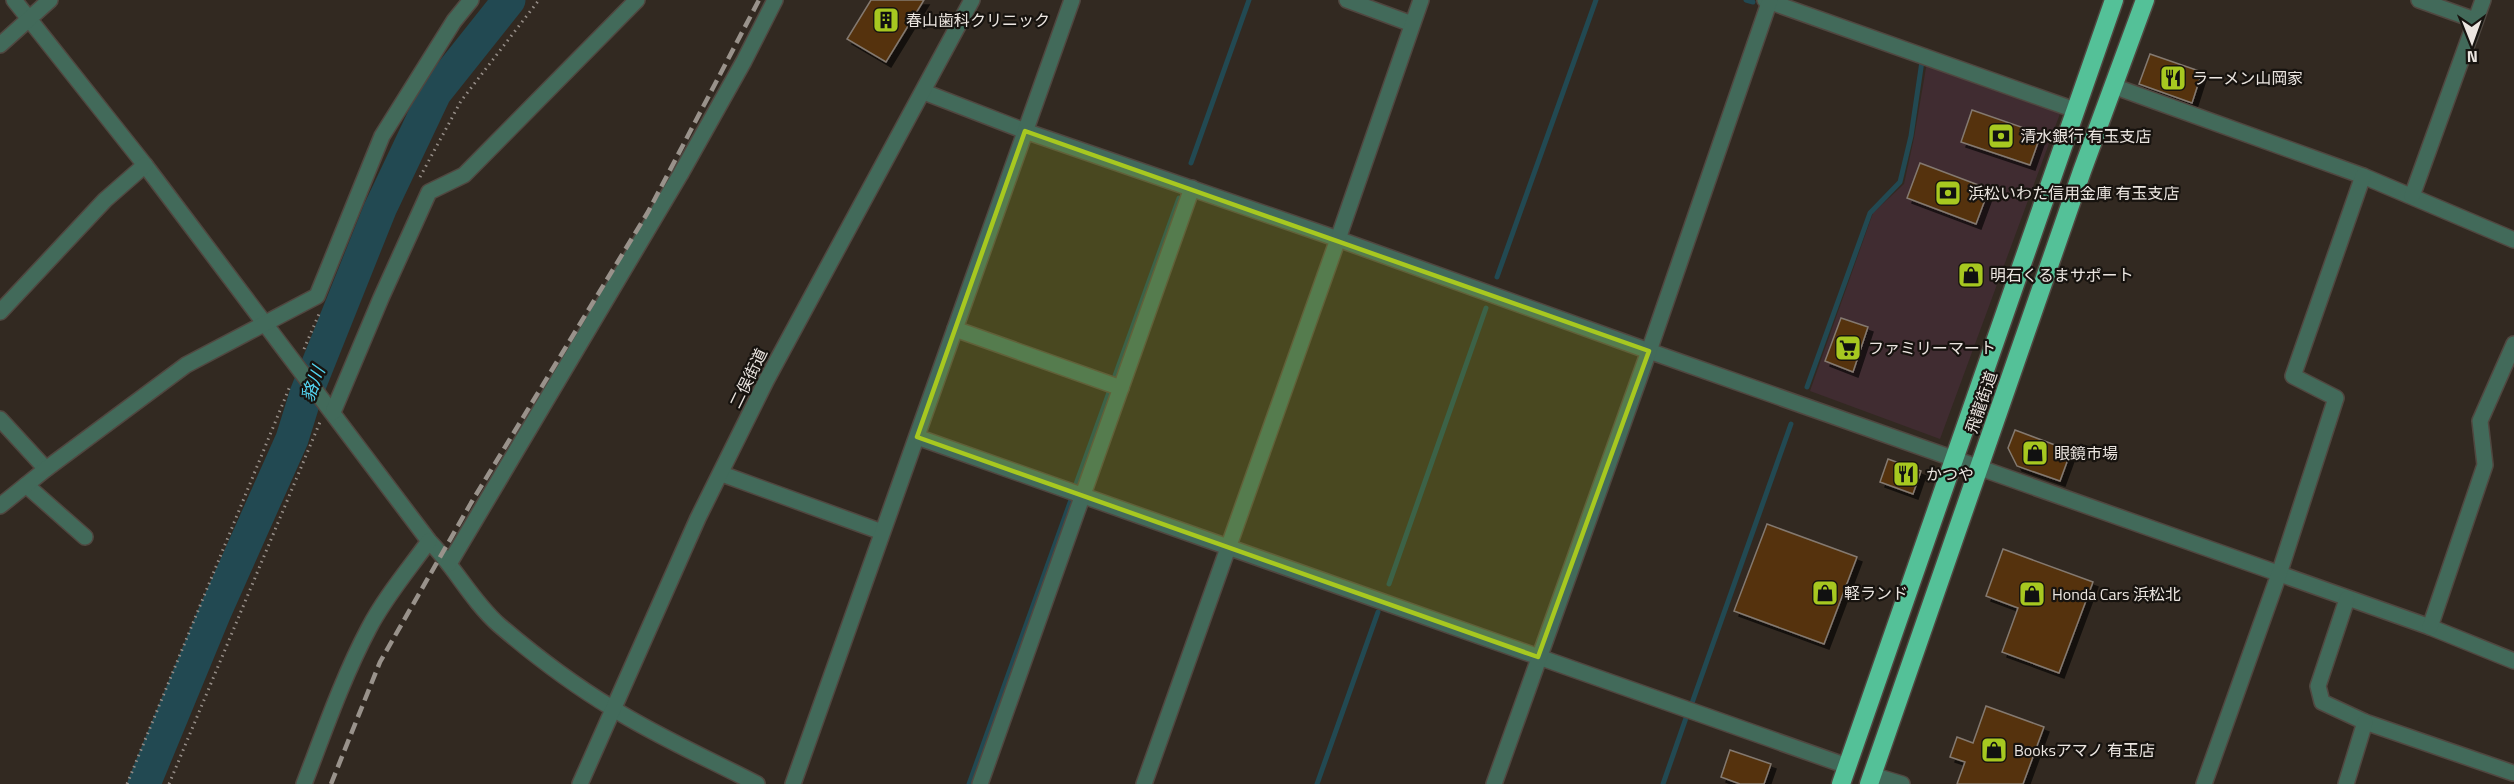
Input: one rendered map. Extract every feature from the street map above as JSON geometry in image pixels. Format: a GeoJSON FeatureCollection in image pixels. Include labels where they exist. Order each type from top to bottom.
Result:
{"type":"FeatureCollection","features":[{"type":"Feature","properties":{"kind":"highway","name":"飛龍街道"},"geometry":{"type":"LineString","coordinates":[[1841,784],[2114,0]]}},
{"type":"Feature","properties":{"kind":"highway","name":"飛龍街道"},"geometry":{"type":"LineString","coordinates":[[1870,779],[2145,0]]}},
{"type":"Feature","properties":{"kind":"street"},"geometry":{"type":"LineString","coordinates":[[14,0],[144,165],[476,602],[498,624],[568,680],[613,709],[757,784]]}},
{"type":"Feature","properties":{"kind":"street"},"geometry":{"type":"LineString","coordinates":[[0,45],[50,0]]}},
{"type":"Feature","properties":{"kind":"street"},"geometry":{"type":"LineString","coordinates":[[0,506],[186,365],[317,296],[382,135],[454,21],[471,0]]}},
{"type":"Feature","properties":{"kind":"street"},"geometry":{"type":"LineString","coordinates":[[333,412],[385,288],[429,192],[464,175],[637,0]]}},
{"type":"Feature","properties":{"kind":"street"},"geometry":{"type":"LineString","coordinates":[[449,564],[680,175],[776,0]]}},
{"type":"Feature","properties":{"kind":"street","name":"二俣街道"},"geometry":{"type":"LineString","coordinates":[[580,784],[698,518],[722,474],[766,381],[972,0]]}},
{"type":"Feature","properties":{"kind":"street"},"geometry":{"type":"LineString","coordinates":[[793,784],[1072,0]]}},
{"type":"Feature","properties":{"kind":"street"},"geometry":{"type":"LineString","coordinates":[[1347,0],[1412,24]]}},
{"type":"Feature","properties":{"kind":"street"},"geometry":{"type":"LineString","coordinates":[[1144,784],[1230,546],[1421,0]]}},
{"type":"Feature","properties":{"kind":"street"},"geometry":{"type":"LineString","coordinates":[[2419,0],[2475,20]]}},
{"type":"Feature","properties":{"kind":"street"},"geometry":{"type":"LineString","coordinates":[[2412,196],[2482,0]]}},
{"type":"Feature","properties":{"kind":"street"},"geometry":{"type":"LineString","coordinates":[[1494,784],[1649,351],[1768,1],[2075,110]]}},
{"type":"Feature","properties":{"kind":"street"},"geometry":{"type":"LineString","coordinates":[[2113,86],[2363,176],[2514,240]]}},
{"type":"Feature","properties":{"kind":"street"},"geometry":{"type":"LineString","coordinates":[[924,92],[1025,131],[1338,239],[2430,627],[2514,661]]}},
{"type":"Feature","properties":{"kind":"street"},"geometry":{"type":"LineString","coordinates":[[0,312],[105,200],[144,165]]}},
{"type":"Feature","properties":{"kind":"street"},"geometry":{"type":"LineString","coordinates":[[2204,784],[2279,574],[2336,398],[2293,376],[2363,176]]}},
{"type":"Feature","properties":{"kind":"street"},"geometry":{"type":"LineString","coordinates":[[980,784],[1192,188]]}},
{"type":"Feature","properties":{"kind":"street"},"geometry":{"type":"LineString","coordinates":[[955,329],[1120,388]]}},
{"type":"Feature","properties":{"kind":"street"},"geometry":{"type":"LineString","coordinates":[[2430,627],[2485,465],[2480,421],[2514,344]]}},
{"type":"Feature","properties":{"kind":"street"},"geometry":{"type":"LineString","coordinates":[[0,419],[46,469]]}},
{"type":"Feature","properties":{"kind":"street"},"geometry":{"type":"LineString","coordinates":[[917,436],[1847,766]]}},
{"type":"Feature","properties":{"kind":"street"},"geometry":{"type":"LineString","coordinates":[[722,474],[882,532]]}},
{"type":"Feature","properties":{"kind":"street"},"geometry":{"type":"LineString","coordinates":[[26,485],[85,537]]}},
{"type":"Feature","properties":{"kind":"street"},"geometry":{"type":"LineString","coordinates":[[304,784],[368,629],[429,541]]}},
{"type":"Feature","properties":{"kind":"street"},"geometry":{"type":"LineString","coordinates":[[2347,599],[2318,686],[2322,702],[2365,722],[2512,775]]}},
{"type":"Feature","properties":{"kind":"street"},"geometry":{"type":"LineString","coordinates":[[2346,784],[2365,722]]}},
{"type":"Feature","properties":{"kind":"street"},"geometry":{"type":"LineString","coordinates":[[1870,779],[1902,784]]}},
{"type":"Feature","properties":{"kind":"path"},"geometry":{"type":"LineString","coordinates":[[127,784],[299,370]]}},
{"type":"Feature","properties":{"kind":"highlighted area"},"geometry":{"type":"Polygon","coordinates":[[[1025,131],[1649,351],[1538,657],[917,437],[1025,131]]]}},
{"type":"Feature","properties":{"kind":"shaded area"},"geometry":{"type":"Polygon","coordinates":[[[1927,62],[2061,111],[1940,439],[1810,391],[1873,213],[1904,184],[1927,62]]]}},
{"type":"Feature","properties":{"kind":"building","name":"春山歯科クリニック"},"geometry":{"type":"Polygon","coordinates":[[[871,0],[924,0],[886,62],[847,39],[871,0]]]}},
{"type":"Feature","properties":{"kind":"building"},"geometry":{"type":"Polygon","coordinates":[[[2150,54],[2202,72],[2192,103],[2139,84],[2150,54]]]}},
{"type":"Feature","properties":{"kind":"building","name":"清水銀行 有玉支店"},"geometry":{"type":"Polygon","coordinates":[[[1972,110],[2041,134],[2030,165],[1961,142],[1972,110]]]}},
{"type":"Feature","properties":{"kind":"building","name":"浜松いわた信用金庫 有玉支店"},"geometry":{"type":"Polygon","coordinates":[[[1920,163],[1989,189],[1976,224],[1907,198],[1920,163]]]}},
{"type":"Feature","properties":{"kind":"building"},"geometry":{"type":"Polygon","coordinates":[[[1841,318],[1868,327],[1853,372],[1825,361],[1841,318]]]}},
{"type":"Feature","properties":{"kind":"building"},"geometry":{"type":"Polygon","coordinates":[[[2015,430],[2071,451],[2060,481],[2017,466],[2008,448],[2015,430]]]}},
{"type":"Feature","properties":{"kind":"building"},"geometry":{"type":"Polygon","coordinates":[[[1888,459],[1921,471],[1913,494],[1880,482],[1888,459]]]}},
{"type":"Feature","properties":{"kind":"building"},"geometry":{"type":"Polygon","coordinates":[[[1767,524],[1857,557],[1824,644],[1734,611],[1767,524]]]}},
{"type":"Feature","properties":{"kind":"building"},"geometry":{"type":"Polygon","coordinates":[[[2003,549],[2093,582],[2059,673],[2002,652],[2018,608],[1986,596],[2003,549]]]}},
{"type":"Feature","properties":{"kind":"building","name":"Booksアマノ 有玉店"},"geometry":{"type":"Polygon","coordinates":[[[1986,706],[2044,727],[2023,784],[1957,784],[1965,762],[1950,757],[1957,737],[1973,743],[1986,706]]]}},
{"type":"Feature","properties":{"kind":"building"},"geometry":{"type":"Polygon","coordinates":[[[1730,750],[1771,764],[1764,784],[1740,784],[1721,777],[1730,750]]]}},
{"type":"Feature","properties":{"kind":"waterway","name":"貉川"},"geometry":{"type":"LineString","coordinates":[[144,784],[215,612],[292,439],[306,394],[380,209],[435,93],[509,0]]}},
{"type":"Feature","properties":{"kind":"waterway"},"geometry":{"type":"LineString","coordinates":[[1191,163],[1249,0]]}},
{"type":"Feature","properties":{"kind":"waterway"},"geometry":{"type":"LineString","coordinates":[[1497,277],[1596,0]]}},
{"type":"Feature","properties":{"kind":"waterway"},"geometry":{"type":"LineString","coordinates":[[1746,0],[1753,2]]}},
{"type":"Feature","properties":{"kind":"waterway"},"geometry":{"type":"LineString","coordinates":[[1807,387],[1870,213],[1900,182],[1911,136],[1922,61],[1919,60]]}},
{"type":"Feature","properties":{"kind":"waterway"},"geometry":{"type":"LineString","coordinates":[[1076,484],[1179,198]]}},
{"type":"Feature","properties":{"kind":"waterway"},"geometry":{"type":"LineString","coordinates":[[1389,584],[1486,308]]}},
{"type":"Feature","properties":{"kind":"waterway"},"geometry":{"type":"LineString","coordinates":[[1692,703],[1791,424]]}},
{"type":"Feature","properties":{"kind":"waterway"},"geometry":{"type":"LineString","coordinates":[[969,784],[1072,497]]}},
{"type":"Feature","properties":{"kind":"waterway"},"geometry":{"type":"LineString","coordinates":[[1317,784],[1378,612]]}},
{"type":"Feature","properties":{"kind":"waterway"},"geometry":{"type":"LineString","coordinates":[[1663,784],[1686,718]]}},
{"type":"Feature","properties":{"kind":"railway"},"geometry":{"type":"LineString","coordinates":[[331,784],[380,662],[471,503],[648,212],[759,0]]}},
{"type":"Feature","properties":{"kind":"place","name":"春山歯科クリニック"},"geometry":{"type":"Point","coordinates":[886,20]}},
{"type":"Feature","properties":{"kind":"place","name":"ラーメン山岡家"},"geometry":{"type":"Point","coordinates":[2173,78]}},
{"type":"Feature","properties":{"kind":"place","name":"清水銀行 有玉支店"},"geometry":{"type":"Point","coordinates":[2001,136]}},
{"type":"Feature","properties":{"kind":"place","name":"浜松いわた信用金庫 有玉支店"},"geometry":{"type":"Point","coordinates":[1948,193]}},
{"type":"Feature","properties":{"kind":"place","name":"明石くるまサポート"},"geometry":{"type":"Point","coordinates":[1971,275]}},
{"type":"Feature","properties":{"kind":"place","name":"ファミリーマート"},"geometry":{"type":"Point","coordinates":[1848,348]}},
{"type":"Feature","properties":{"kind":"place","name":"眼鏡市場"},"geometry":{"type":"Point","coordinates":[2035,453]}},
{"type":"Feature","properties":{"kind":"place","name":"かつや"},"geometry":{"type":"Point","coordinates":[1906,474]}},
{"type":"Feature","properties":{"kind":"place","name":"軽ランド"},"geometry":{"type":"Point","coordinates":[1825,593]}},
{"type":"Feature","properties":{"kind":"place","name":"Honda Cars 浜松北"},"geometry":{"type":"Point","coordinates":[2032,594]}},
{"type":"Feature","properties":{"kind":"place","name":"Booksアマノ 有玉店"},"geometry":{"type":"Point","coordinates":[1994,750]}}]}
